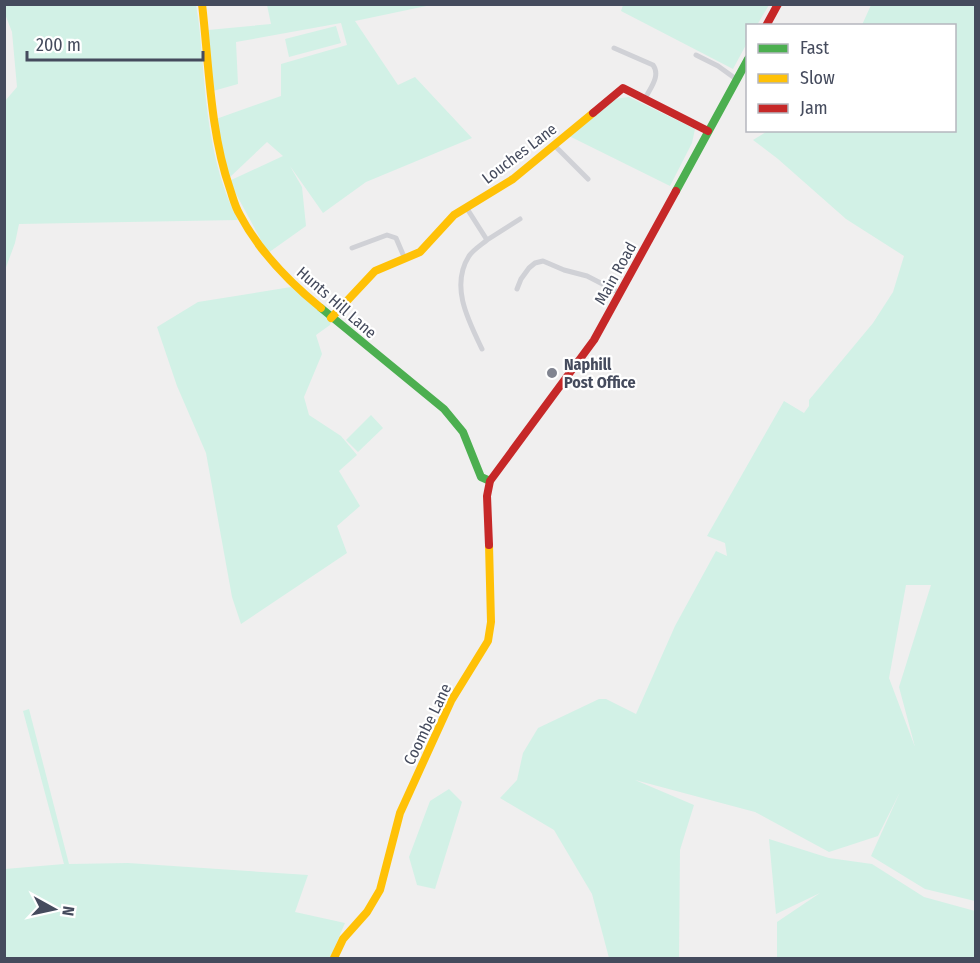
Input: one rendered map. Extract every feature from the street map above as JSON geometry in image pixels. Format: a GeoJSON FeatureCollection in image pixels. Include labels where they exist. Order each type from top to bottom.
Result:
{"type":"FeatureCollection","features":[{"type":"Feature","properties":{"kind":"street","name":"Hunts Hill Lane"},"geometry":{"type":"LineString","coordinates":[[202,4],[217,134],[223,168],[239,214],[295,287],[444,409],[463,432],[481,477],[489,485]]}},
{"type":"Feature","properties":{"kind":"street"},"geometry":{"type":"LineString","coordinates":[[767,24],[778,4]]}},
{"type":"Feature","properties":{"kind":"street"},"geometry":{"type":"LineString","coordinates":[[614,48],[653,65],[656,69],[657,75],[645,99]]}},
{"type":"Feature","properties":{"kind":"street"},"geometry":{"type":"LineString","coordinates":[[696,55],[718,66],[736,79]]}},
{"type":"Feature","properties":{"kind":"street","name":"Main Road"},"geometry":{"type":"LineString","coordinates":[[489,485],[496,471],[571,374],[594,340],[746,61]]}},
{"type":"Feature","properties":{"kind":"street","name":"Louches Lane"},"geometry":{"type":"LineString","coordinates":[[331,318],[375,271],[420,252],[454,215],[513,179],[623,88],[708,131]]}},
{"type":"Feature","properties":{"kind":"street"},"geometry":{"type":"LineString","coordinates":[[554,144],[588,179]]}},
{"type":"Feature","properties":{"kind":"street"},"geometry":{"type":"LineString","coordinates":[[466,207],[487,240]]}},
{"type":"Feature","properties":{"kind":"street"},"geometry":{"type":"LineString","coordinates":[[482,349],[464,313],[462,271],[470,254],[520,219]]}},
{"type":"Feature","properties":{"kind":"street"},"geometry":{"type":"LineString","coordinates":[[352,248],[387,235],[396,238],[405,259]]}},
{"type":"Feature","properties":{"kind":"street"},"geometry":{"type":"LineString","coordinates":[[517,289],[521,279],[535,263],[543,261],[587,276],[620,293]]}},
{"type":"Feature","properties":{"kind":"street"},"geometry":{"type":"LineString","coordinates":[[521,279],[526,283]]}},
{"type":"Feature","properties":{"kind":"street","name":"Coombe Lane"},"geometry":{"type":"LineString","coordinates":[[334,958],[343,939],[367,912],[380,890],[400,813],[452,700],[488,641],[491,603],[489,485]]}},
{"type":"Feature","properties":{"kind":"green space"},"geometry":{"type":"Polygon","coordinates":[[[623,4],[769,5],[758,24],[746,24],[746,45],[733,69],[621,11],[623,4]]]}},
{"type":"Feature","properties":{"kind":"green space"},"geometry":{"type":"Polygon","coordinates":[[[5,5],[196,5],[213,146],[223,184],[238,220],[19,224],[5,270],[5,101],[17,87],[12,32],[5,14],[5,5]]]}},
{"type":"Feature","properties":{"kind":"green space"},"geometry":{"type":"Polygon","coordinates":[[[267,5],[431,5],[355,21],[398,85],[415,77],[472,138],[366,182],[323,213],[290,166],[302,187],[306,226],[268,253],[229,181],[283,156],[267,142],[229,178],[216,119],[281,96],[281,64],[347,45],[341,23],[236,42],[238,84],[213,91],[208,30],[271,24],[267,5]]]}},
{"type":"Feature","properties":{"kind":"green space"},"geometry":{"type":"Polygon","coordinates":[[[871,5],[975,5],[975,901],[925,889],[871,856],[900,792],[878,836],[829,852],[755,812],[635,780],[694,805],[680,850],[679,958],[609,958],[592,894],[554,830],[500,798],[517,780],[523,753],[538,728],[599,699],[606,699],[636,714],[675,626],[716,551],[727,556],[725,543],[707,536],[784,401],[804,413],[809,406],[809,400],[873,323],[893,292],[904,256],[846,219],[753,140],[766,132],[956,132],[956,24],[862,24],[871,5]],[[906,585],[889,678],[915,747],[899,687],[931,585],[906,585]]]}},
{"type":"Feature","properties":{"kind":"green space"},"geometry":{"type":"Polygon","coordinates":[[[336,26],[341,43],[289,57],[285,39],[336,26]]]}},
{"type":"Feature","properties":{"kind":"green space"},"geometry":{"type":"Polygon","coordinates":[[[629,97],[695,129],[692,143],[670,186],[569,136],[614,99],[629,97]]]}},
{"type":"Feature","properties":{"kind":"green space"},"geometry":{"type":"Polygon","coordinates":[[[291,287],[331,321],[330,325],[316,335],[322,354],[304,397],[309,415],[341,436],[357,455],[339,471],[360,506],[337,526],[347,553],[241,624],[232,597],[206,453],[177,386],[157,327],[198,302],[291,287]]]}},
{"type":"Feature","properties":{"kind":"green space"},"geometry":{"type":"Polygon","coordinates":[[[371,415],[383,428],[358,452],[346,440],[371,415]]]}},
{"type":"Feature","properties":{"kind":"green space"},"geometry":{"type":"Polygon","coordinates":[[[29,709],[69,864],[128,863],[308,875],[295,912],[345,923],[330,958],[5,958],[5,869],[64,864],[23,711],[29,709]]]}},
{"type":"Feature","properties":{"kind":"green space"},"geometry":{"type":"Polygon","coordinates":[[[449,789],[462,802],[435,889],[417,885],[409,857],[430,801],[449,789]]]}},
{"type":"Feature","properties":{"kind":"green space"},"geometry":{"type":"Polygon","coordinates":[[[769,839],[829,858],[872,864],[924,897],[975,911],[975,958],[777,958],[777,922],[820,893],[776,914],[769,839]]]}},
{"type":"Feature","properties":{"kind":"traffic: fast"},"geometry":{"type":"LineString","coordinates":[[676,191],[746,63]]}},
{"type":"Feature","properties":{"kind":"traffic: fast"},"geometry":{"type":"LineString","coordinates":[[321,308],[444,409],[463,432],[481,477],[490,481]]}},
{"type":"Feature","properties":{"kind":"traffic: slow"},"geometry":{"type":"LineString","coordinates":[[202,4],[214,121],[223,167],[235,206],[256,241],[286,277],[321,308]]}},
{"type":"Feature","properties":{"kind":"traffic: slow"},"geometry":{"type":"LineString","coordinates":[[331,318],[375,271],[420,252],[454,215],[513,179],[593,113]]}},
{"type":"Feature","properties":{"kind":"traffic: slow"},"geometry":{"type":"LineString","coordinates":[[334,958],[343,939],[367,912],[380,890],[400,813],[451,701],[488,641],[491,622],[489,545]]}},
{"type":"Feature","properties":{"kind":"traffic: jam"},"geometry":{"type":"LineString","coordinates":[[767,24],[778,4]]}},
{"type":"Feature","properties":{"kind":"traffic: jam"},"geometry":{"type":"LineString","coordinates":[[593,113],[623,88],[708,131]]}},
{"type":"Feature","properties":{"kind":"traffic: jam"},"geometry":{"type":"LineString","coordinates":[[489,545],[487,496],[490,481],[594,340],[676,191]]}},
{"type":"Feature","properties":{"kind":"place","name":"Naphill Post Office"},"geometry":{"type":"Point","coordinates":[552,373]}}]}
